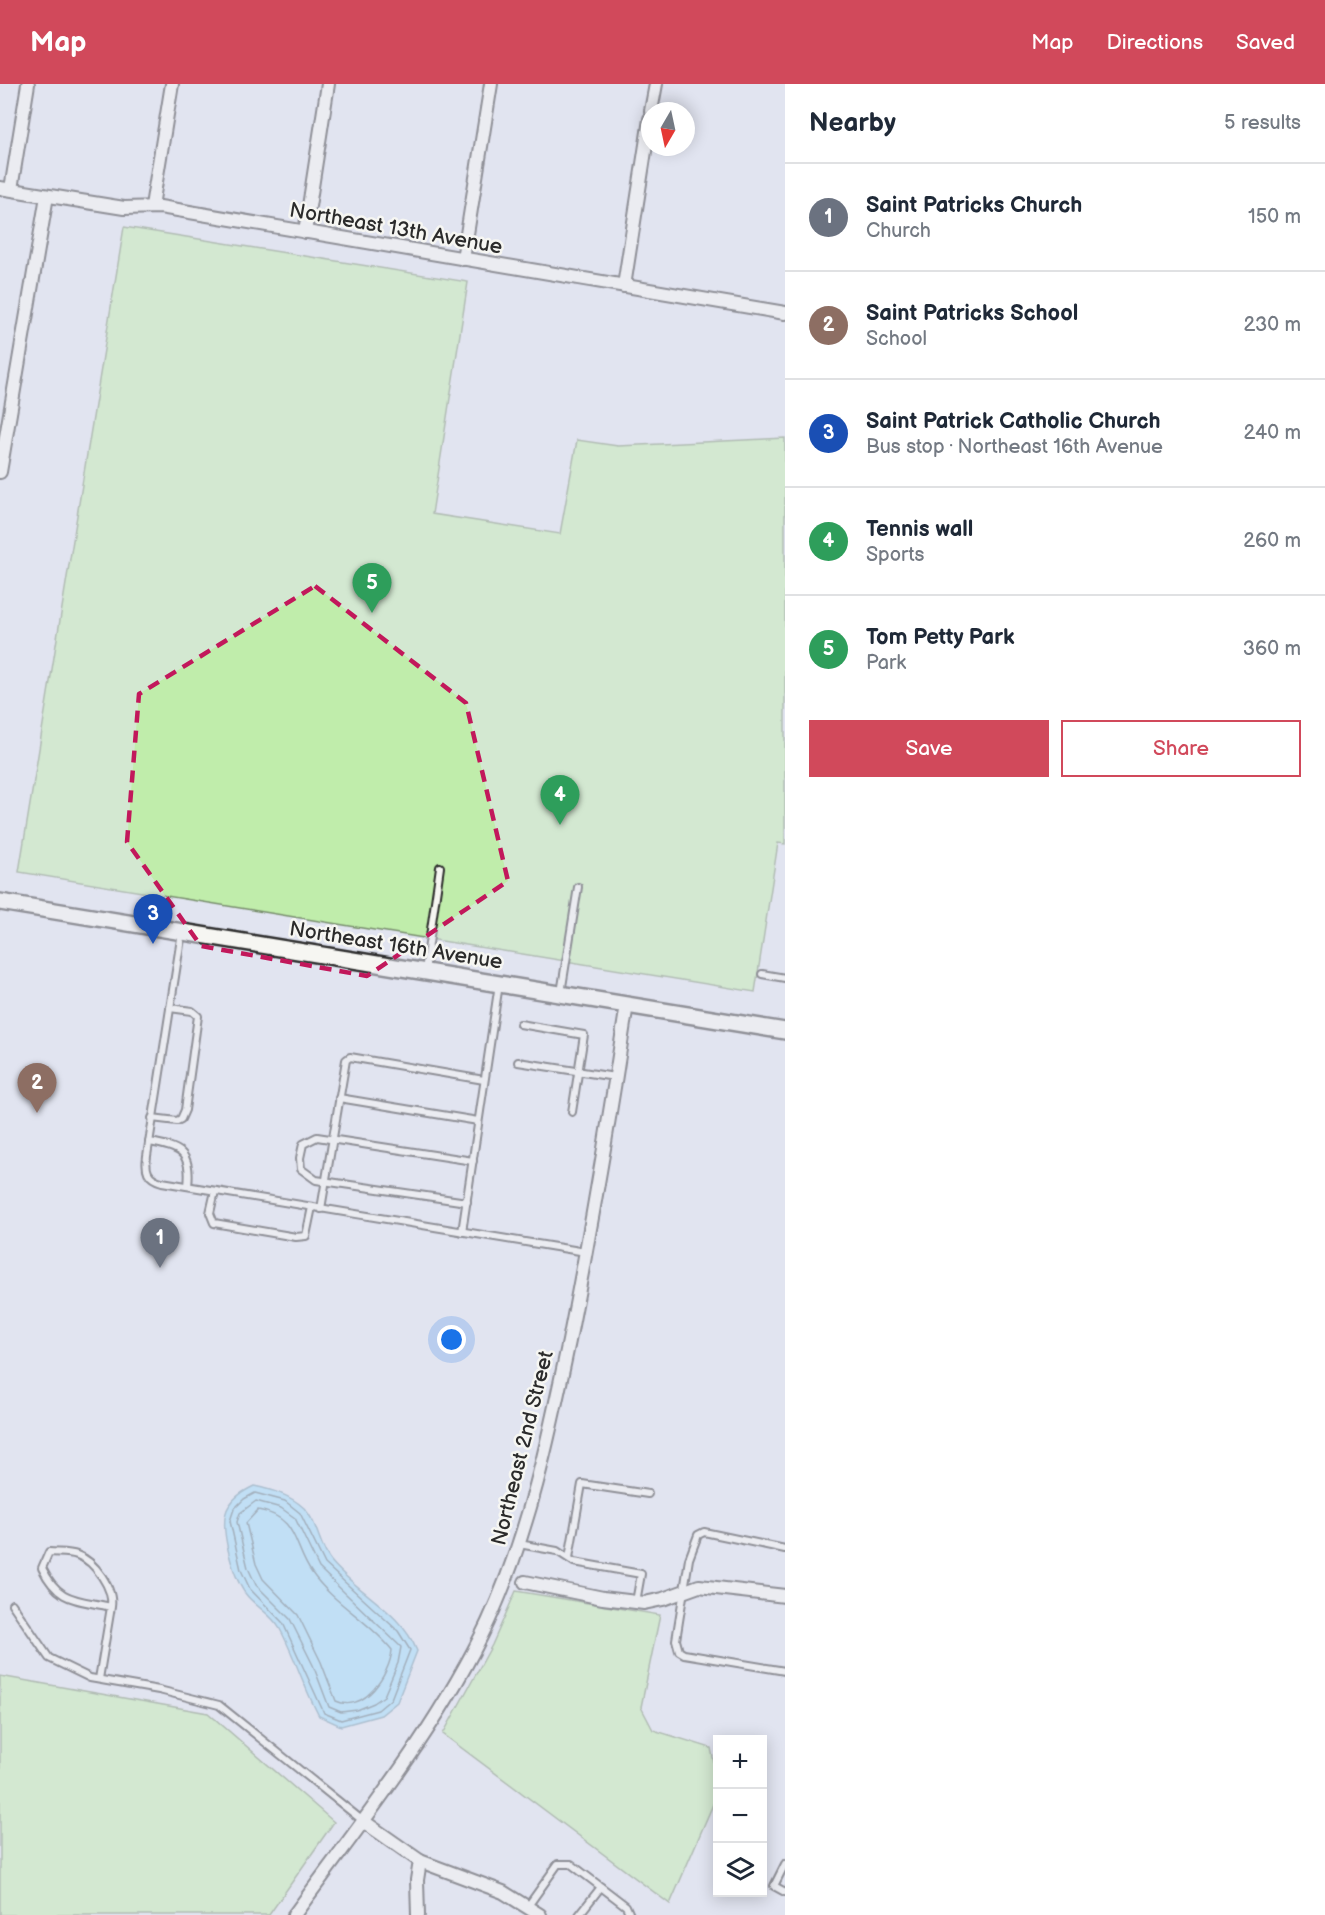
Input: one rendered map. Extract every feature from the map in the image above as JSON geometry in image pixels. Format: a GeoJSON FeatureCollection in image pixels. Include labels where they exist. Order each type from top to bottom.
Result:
{"type":"FeatureCollection","features":[{"type":"Feature","properties":{"kind":"street"},"geometry":{"type":"LineString","coordinates":[[6,189],[28,84]]}},
{"type":"Feature","properties":{"kind":"street"},"geometry":{"type":"LineString","coordinates":[[152,206],[172,84]]}},
{"type":"Feature","properties":{"kind":"street"},"geometry":{"type":"LineString","coordinates":[[305,232],[328,84]]}},
{"type":"Feature","properties":{"kind":"street"},"geometry":{"type":"LineString","coordinates":[[463,259],[491,84]]}},
{"type":"Feature","properties":{"kind":"street"},"geometry":{"type":"LineString","coordinates":[[653,102],[656,84]]}},
{"type":"Feature","properties":{"kind":"street"},"geometry":{"type":"LineString","coordinates":[[624,286],[644,156]]}},
{"type":"Feature","properties":{"kind":"street","name":"Northeast 13th Avenue"},"geometry":{"type":"LineString","coordinates":[[6,189],[124,208],[152,206],[785,311]]}},
{"type":"Feature","properties":{"kind":"street"},"geometry":{"type":"LineString","coordinates":[[0,472],[47,196]]}},
{"type":"Feature","properties":{"kind":"street","name":"Northeast 16th Avenue"},"geometry":{"type":"LineString","coordinates":[[0,902],[785,1031]]}},
{"type":"Feature","properties":{"kind":"street","name":"Northeast 2nd Street"},"geometry":{"type":"LineString","coordinates":[[294,1915],[411,1754],[449,1695],[487,1623],[519,1544],[548,1441],[587,1252],[627,1004]]}},
{"type":"Feature","properties":{"kind":"street"},"geometry":{"type":"LineString","coordinates":[[525,1582],[636,1602],[663,1599],[699,1586],[718,1586],[785,1596]]}},
{"type":"Feature","properties":{"kind":"street"},"geometry":{"type":"LineString","coordinates":[[363,1821],[420,1861],[502,1892],[540,1915]]}},
{"type":"Feature","properties":{"kind":"street"},"geometry":{"type":"LineString","coordinates":[[418,1915],[417,1880],[420,1861]]}},
{"type":"Feature","properties":{"kind":"lane"},"geometry":{"type":"LineString","coordinates":[[425,971],[441,867]]}},
{"type":"Feature","properties":{"kind":"lane"},"geometry":{"type":"LineString","coordinates":[[561,993],[578,887]]}},
{"type":"Feature","properties":{"kind":"lane"},"geometry":{"type":"LineString","coordinates":[[182,932],[149,1142],[147,1173],[155,1180],[587,1252]]}},
{"type":"Feature","properties":{"kind":"lane"},"geometry":{"type":"LineString","coordinates":[[762,974],[785,978]]}},
{"type":"Feature","properties":{"kind":"lane"},"geometry":{"type":"LineString","coordinates":[[462,1232],[499,983]]}},
{"type":"Feature","properties":{"kind":"lane"},"geometry":{"type":"LineString","coordinates":[[153,1118],[177,1121],[181,1119],[185,1110],[198,1016],[192,1011],[170,1008]]}},
{"type":"Feature","properties":{"kind":"lane"},"geometry":{"type":"LineString","coordinates":[[520,1024],[584,1035],[572,1112]]}},
{"type":"Feature","properties":{"kind":"lane"},"geometry":{"type":"LineString","coordinates":[[321,1209],[345,1064],[350,1057],[484,1080]]}},
{"type":"Feature","properties":{"kind":"lane"},"geometry":{"type":"LineString","coordinates":[[518,1062],[616,1077]]}},
{"type":"Feature","properties":{"kind":"lane"},"geometry":{"type":"LineString","coordinates":[[339,1098],[478,1121]]}},
{"type":"Feature","properties":{"kind":"lane"},"geometry":{"type":"LineString","coordinates":[[467,1202],[316,1180],[301,1170],[300,1158],[307,1140],[318,1137],[473,1161]]}},
{"type":"Feature","properties":{"kind":"lane"},"geometry":{"type":"LineString","coordinates":[[149,1142],[175,1148],[183,1154],[188,1166],[188,1186]]}},
{"type":"Feature","properties":{"kind":"lane"},"geometry":{"type":"LineString","coordinates":[[214,1191],[210,1213],[214,1223],[296,1237],[306,1236],[312,1207]]}},
{"type":"Feature","properties":{"kind":"lane"},"geometry":{"type":"LineString","coordinates":[[569,1558],[582,1484],[648,1494]]}},
{"type":"Feature","properties":{"kind":"lane"},"geometry":{"type":"LineString","coordinates":[[785,1549],[704,1532],[698,1535],[682,1592],[676,1640],[679,1651],[702,1658],[785,1671]]}},
{"type":"Feature","properties":{"kind":"lane"},"geometry":{"type":"LineString","coordinates":[[519,1544],[557,1551],[574,1562],[641,1574],[636,1602]]}},
{"type":"Feature","properties":{"kind":"lane"},"geometry":{"type":"LineString","coordinates":[[99,1679],[111,1607],[112,1599],[100,1573],[78,1555],[49,1552],[42,1568],[51,1587],[68,1598],[111,1607]]}},
{"type":"Feature","properties":{"kind":"lane"},"geometry":{"type":"LineString","coordinates":[[12,1604],[49,1658],[99,1679],[219,1705],[363,1821]]}},
{"type":"Feature","properties":{"kind":"lane"},"geometry":{"type":"LineString","coordinates":[[528,1906],[558,1864],[571,1864],[626,1906],[630,1915]]}},
{"type":"Feature","properties":{"kind":"lane"},"geometry":{"type":"LineString","coordinates":[[785,1864],[774,1886],[785,1892]]}},
{"type":"Feature","properties":{"kind":"lane"},"geometry":{"type":"LineString","coordinates":[[579,1915],[601,1887]]}},
{"type":"Feature","properties":{"kind":"highlighted area"},"geometry":{"type":"Polygon","coordinates":[[[315,586],[466,703],[508,881],[367,976],[201,946],[127,842],[139,694],[315,586]]]}},
{"type":"Feature","properties":{"kind":"green space"},"geometry":{"type":"Polygon","coordinates":[[[124,227],[468,282],[432,514],[560,534],[577,440],[618,446],[785,438],[785,844],[778,843],[755,992],[19,872],[124,227]]]}},
{"type":"Feature","properties":{"kind":"green space"},"geometry":{"type":"Polygon","coordinates":[[[516,1591],[660,1615],[641,1707],[653,1730],[711,1748],[713,1758],[713,1804],[670,1904],[443,1734],[492,1645],[516,1591]]]}},
{"type":"Feature","properties":{"kind":"green space"},"geometry":{"type":"Polygon","coordinates":[[[0,1676],[208,1713],[334,1822],[269,1915],[0,1915],[0,1676]]]}},
{"type":"Feature","properties":{"kind":"water"},"geometry":{"type":"Polygon","coordinates":[[[254,1486],[281,1494],[304,1508],[331,1561],[353,1583],[390,1613],[410,1637],[417,1651],[397,1702],[381,1715],[341,1726],[319,1716],[280,1629],[249,1598],[240,1585],[228,1550],[226,1514],[234,1499],[254,1486]]]}},
{"type":"Feature","properties":{"kind":"place","name":"Tom Petty Park"},"geometry":{"type":"Point","coordinates":[372,613]}},
{"type":"Feature","properties":{"kind":"place","name":"Tennis wall"},"geometry":{"type":"Point","coordinates":[560,825]}},
{"type":"Feature","properties":{"kind":"place","name":"Saint Patrick Catholic Church"},"geometry":{"type":"Point","coordinates":[153,944]}},
{"type":"Feature","properties":{"kind":"place","name":"Saint Patricks School"},"geometry":{"type":"Point","coordinates":[37,1113]}},
{"type":"Feature","properties":{"kind":"place","name":"Saint Patricks Church"},"geometry":{"type":"Point","coordinates":[160,1268]}}]}
